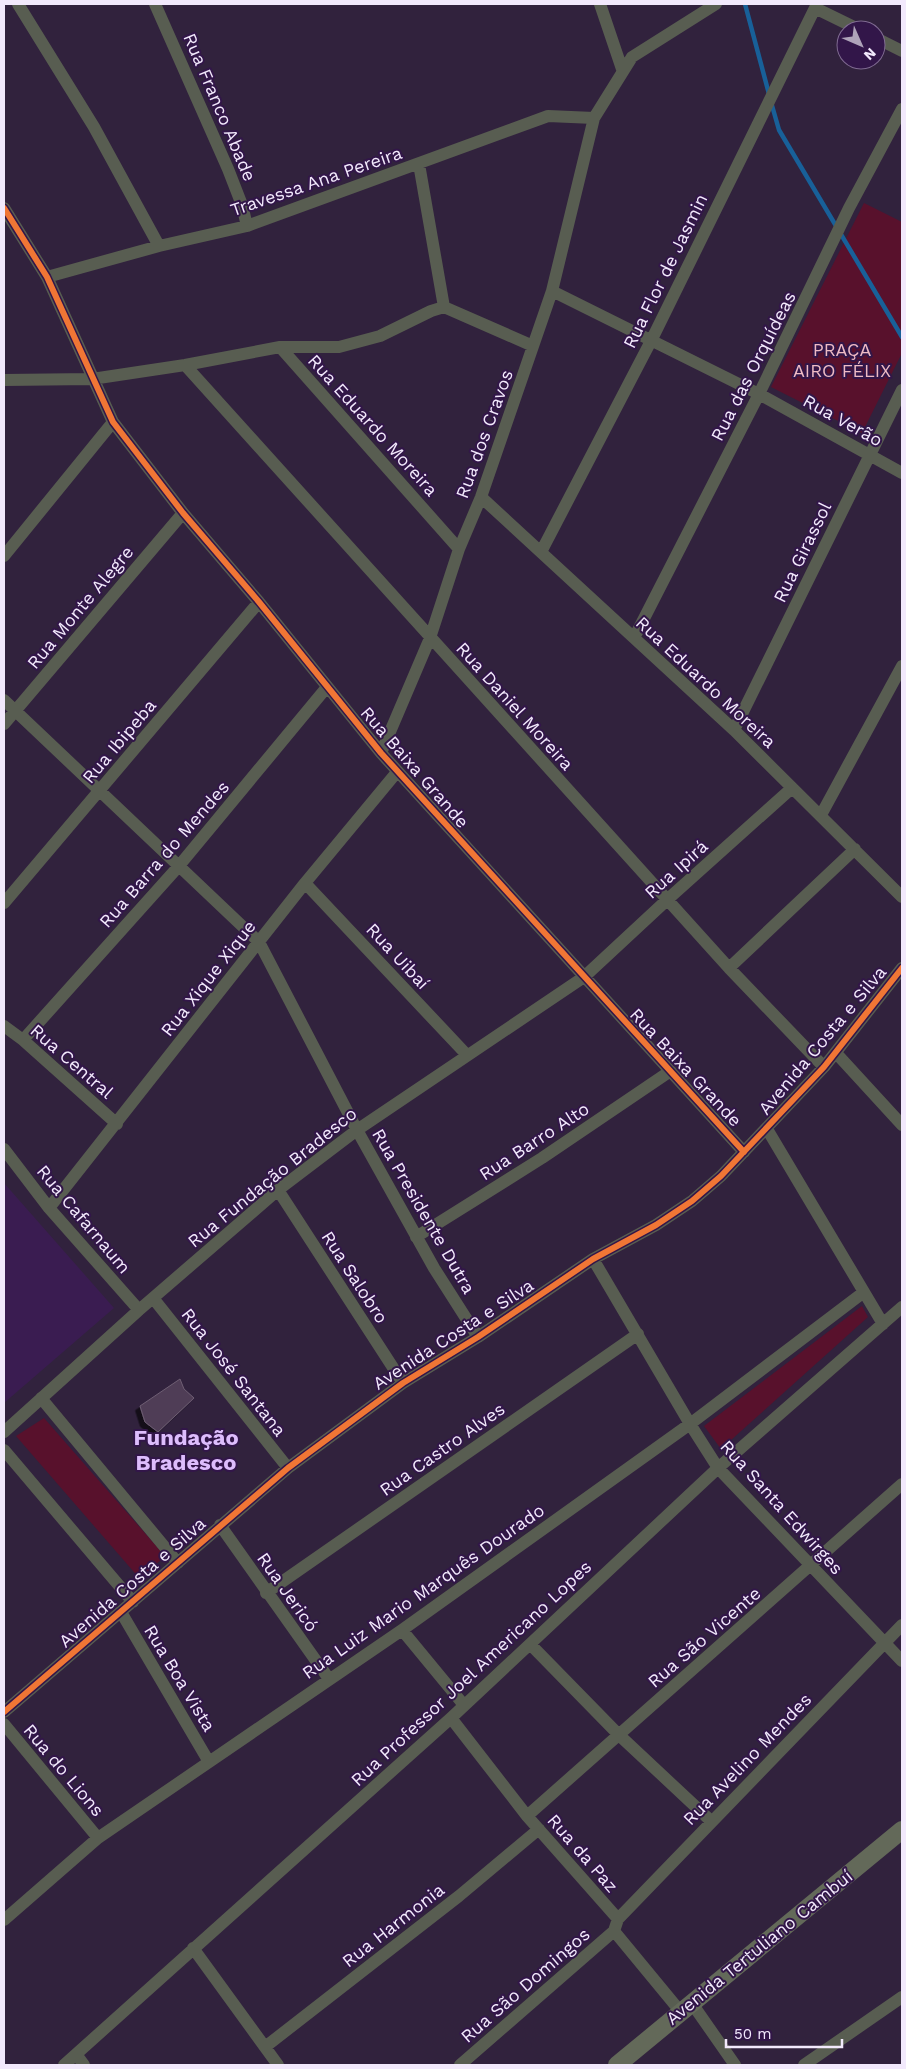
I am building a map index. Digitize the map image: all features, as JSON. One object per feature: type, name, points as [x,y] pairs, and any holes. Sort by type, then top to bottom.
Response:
[{"type":"main road","name":"Avenida Tertuliano Cambuí","points":[[617,2065],[902,1830]]},
{"type":"street","points":[[18,4],[94,127],[159,246]]},
{"type":"street","name":"Rua Franco Abade","points":[[155,4],[228,169],[242,205],[247,226]]},
{"type":"street","points":[[600,4],[622,69]]},
{"type":"street","name":"Rua dos Cravos","points":[[381,753],[430,638],[459,548],[481,497],[552,291],[594,118],[622,69],[632,57],[716,4]]},
{"type":"street","points":[[816,6],[842,20]]},
{"type":"street","name":"Rua Flor de Jasmin","points":[[541,552],[652,339],[782,71],[816,6]]},
{"type":"street","points":[[886,43],[902,51]]},
{"type":"street","name":"Rua das Orquídeas","points":[[634,638],[759,394],[850,208],[902,109]]},
{"type":"street","name":"Travessa Ana Pereira","points":[[47,276],[159,246],[247,226],[548,116],[594,118]]},
{"type":"street","points":[[419,164],[444,307]]},
{"type":"street","name":"Rua Baixa Grande","points":[[4,208],[47,276],[113,422],[183,513],[259,602],[397,772],[744,1152]]},
{"type":"street","name":"Rua Verão","points":[[552,291],[652,339],[759,394],[902,472]]},
{"type":"street","points":[[4,380],[92,379],[185,365],[280,347],[326,348],[352,344],[380,336],[431,311],[444,307],[533,346]]},
{"type":"street","name":"Rua Eduardo Moreira","points":[[280,347],[459,548]]},
{"type":"street","name":"Rua Daniel Moreira","points":[[185,365],[729,968],[824,1067]]},
{"type":"street","name":"Rua Girassol","points":[[734,730],[902,390]]},
{"type":"street","points":[[4,556],[113,422]]},
{"type":"street","name":"Rua Eduardo Moreira","points":[[481,497],[734,730],[902,897]]},
{"type":"street","name":"Rua Monte Alegre","points":[[4,724],[183,513]]},
{"type":"street","name":"Rua Ibipeba","points":[[4,903],[259,602]]},
{"type":"street","points":[[821,815],[902,666]]},
{"type":"street","name":"Rua Barra do Mendes","points":[[23,1040],[178,867],[327,686]]},
{"type":"street","name":"Rua Presidente Dutra","points":[[4,700],[259,942],[356,1130],[416,1237],[478,1336]]},
{"type":"street","name":"Rua Xique Xique","points":[[49,1208],[305,883],[397,772]]},
{"type":"street","name":"Rua Ipirá","points":[[584,977],[792,788]]},
{"type":"street","points":[[729,968],[855,849]]},
{"type":"street","name":"Rua Uibaí","points":[[305,883],[466,1054]]},
{"type":"street","name":"Avenida Costa e Silva","points":[[4,1712],[288,1468],[403,1382],[478,1336],[594,1259],[656,1225],[692,1201],[722,1176],[824,1067],[902,968]]},
{"type":"street","name":"Rua Fundação Bradesco","points":[[4,1432],[139,1310],[278,1190],[356,1130],[466,1054],[584,977]]},
{"type":"street","name":"Rua Central","points":[[4,1028],[23,1040],[117,1124]]},
{"type":"street","points":[[836,1053],[902,1124]]},
{"type":"street","name":"Rua Barro Alto","points":[[416,1237],[542,1158],[669,1072]]},
{"type":"street","points":[[767,1129],[883,1324]]},
{"type":"street","name":"Rua Cafarnaum","points":[[4,1149],[49,1208],[139,1310]]},
{"type":"street","name":"Rua Salobro","points":[[278,1190],[403,1382]]},
{"type":"street","name":"Rua Santa Edwirges","points":[[594,1259],[690,1424],[718,1468],[902,1662]]},
{"type":"street","name":"Rua Luiz Mario Marquês Dourado","points":[[4,1920],[98,1838],[402,1630],[690,1424],[864,1292]]},
{"type":"street","name":"Rua José Santana","points":[[153,1298],[288,1468]]},
{"type":"street","name":"Rua Professor Joel Americano Lopes","points":[[64,2065],[451,1718],[463,1704],[718,1468],[902,1307]]},
{"type":"street","name":"Rua Castro Alves","points":[[266,1593],[638,1334]]},
{"type":"street","points":[[42,1398],[178,1563]]},
{"type":"street","points":[[4,1450],[133,1602]]},
{"type":"street","name":"Rua São Vicente","points":[[527,1816],[902,1484]]},
{"type":"street","name":"Rua Jericó","points":[[220,1525],[328,1679]]},
{"type":"street","name":"Rua Boa Vista","points":[[121,1612],[209,1762]]},
{"type":"street","name":"Rua Avelino Mendes","points":[[616,1925],[711,1821],[902,1625]]},
{"type":"street","points":[[402,1630],[463,1704]]},
{"type":"street","points":[[530,1644],[619,1735],[711,1821]]},
{"type":"street","name":"Rua da Paz","points":[[451,1718],[527,1816],[540,1829],[616,1925],[734,2065]]},
{"type":"street","name":"Rua do Lions","points":[[4,1724],[98,1838]]},
{"type":"street","name":"Rua Harmonia","points":[[265,2047],[459,1896],[540,1829]]},
{"type":"street","name":"Rua São Domingos","points":[[460,2065],[616,1925]]},
{"type":"street","points":[[193,1948],[278,2065]]},
{"type":"street","points":[[804,2065],[902,1997]]},
{"type":"street","points":[[76,2054],[84,2065]]},
{"type":"shaded area","points":[[4,1183],[114,1308],[4,1403]]},
{"type":"green space","name":"PRAÇA AIRO FÉLIX","points":[[864,203],[902,222],[902,353],[862,433],[771,387]]},
{"type":"green space","points":[[862,1306],[868,1317],[721,1449],[704,1426]]},
{"type":"green space","points":[[44,1418],[165,1556],[140,1579],[16,1436]]},
{"type":"building","points":[[180,1379],[184,1389],[194,1398],[158,1432],[145,1422],[140,1406]]},
{"type":"waterway","points":[[745,4],[769,94]]},
{"type":"waterway","points":[[771,102],[779,130],[902,337]]},
{"type":"cycle path","points":[[4,208],[47,277],[113,422],[183,513],[259,602],[381,753],[744,1152]]},
{"type":"cycle path","points":[[4,1712],[288,1468],[403,1383],[478,1337],[593,1259],[656,1225],[692,1201],[721,1176],[824,1067],[902,968]]},
{"type":"district","name":"Fundação Bradesco","points":[[186,1450]]}]
